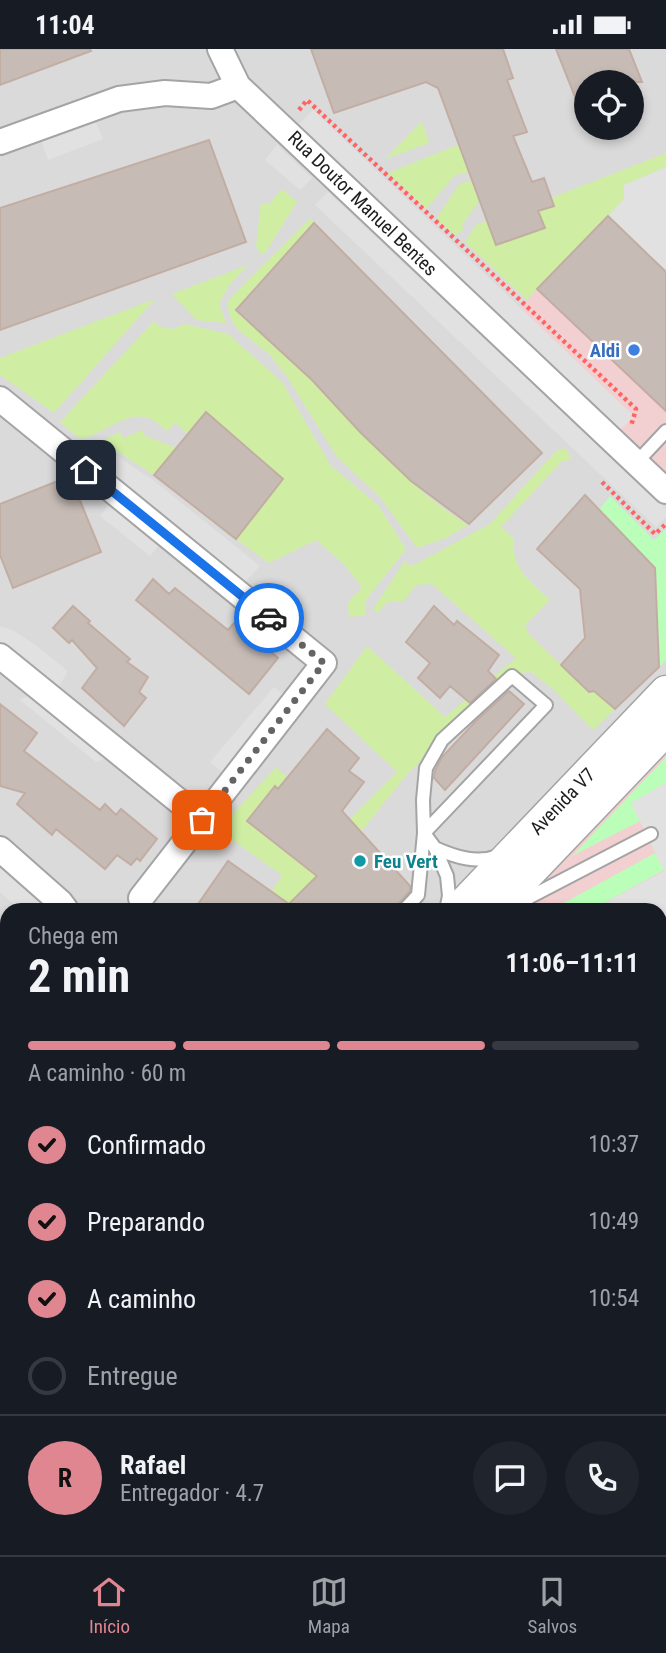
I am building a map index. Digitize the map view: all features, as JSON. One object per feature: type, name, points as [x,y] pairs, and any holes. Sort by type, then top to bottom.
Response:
[{"type":"street","points":[[0,142],[119,99],[165,93],[211,96],[238,86],[220,49]]},
{"type":"street","name":"Rua Doutor Manuel Bentes","points":[[238,86],[644,455],[666,491]]},
{"type":"street","points":[[0,399],[324,663],[141,898]]},
{"type":"street","points":[[0,656],[202,820]]},
{"type":"street","name":"Avenida V7","points":[[465,903],[666,692]]},
{"type":"street","name":"Avenida V7","points":[[500,903],[666,729]]},
{"type":"street","points":[[0,849],[61,903]]},
{"type":"lane","points":[[644,455],[666,431]]},
{"type":"lane","points":[[411,903],[418,895],[426,768],[442,740],[512,676],[547,705],[424,833]]},
{"type":"lane","points":[[424,833],[435,848],[447,876],[448,903]]},
{"type":"lane","points":[[521,903],[651,834]]},
{"type":"lane","points":[[435,848],[455,857],[487,860],[515,849]]},
{"type":"path","points":[[295,113],[307,100],[636,409],[631,426],[644,455]]},
{"type":"path","points":[[602,482],[655,534],[666,524]]},
{"type":"shaded area","points":[[0,49],[666,49],[666,903],[0,903]]},
{"type":"shaded area","points":[[313,110],[634,416],[620,430],[299,124]]},
{"type":"shaded area","points":[[95,120],[103,139],[48,160],[41,141]]},
{"type":"shaded area","points":[[277,145],[312,178],[300,190],[265,160]]},
{"type":"shaded area","points":[[666,167],[666,491],[498,331],[624,199]]},
{"type":"shaded area","points":[[666,167],[666,272],[608,216],[624,199],[624,185]]},
{"type":"shaded area","points":[[328,192],[666,509],[666,517],[656,527],[315,205]]},
{"type":"shaded area","points":[[102,446],[153,480],[260,566],[245,582],[85,451]]},
{"type":"shaded area","points":[[111,501],[162,541],[150,556],[100,516]]},
{"type":"shaded area","points":[[0,626],[14,631],[34,644],[68,671],[58,688],[0,647]]},
{"type":"shaded area","points":[[274,687],[290,700],[227,776],[210,762]]},
{"type":"shaded area","points":[[30,695],[110,757],[96,762],[20,700]]},
{"type":"shaded area","points":[[666,729],[666,903],[500,903]]},
{"type":"shaded area","points":[[666,783],[666,903],[604,903],[664,871],[631,803]]},
{"type":"shaded area","points":[[0,860],[45,903],[12,903],[0,892]]},
{"type":"green space","points":[[422,121],[429,143],[385,159]]},
{"type":"green space","points":[[460,144],[470,172],[455,175],[426,209],[388,173]]},
{"type":"green space","points":[[666,153],[666,167],[624,185],[624,199],[527,300],[465,242],[477,224],[487,221],[496,245],[545,228],[538,211],[554,206],[551,198]]},
{"type":"green space","points":[[473,181],[480,200],[462,225],[464,230],[455,235],[436,219],[460,183]]},
{"type":"green space","points":[[282,189],[297,202],[265,253],[261,254],[256,247],[261,202],[268,205]]},
{"type":"green space","points":[[310,219],[314,223],[236,311],[311,379],[385,457],[424,493],[468,525],[446,538],[417,548],[379,496],[337,457],[287,377],[269,354],[237,329],[231,319],[227,304],[232,296]]},
{"type":"green space","points":[[248,265],[230,284],[219,304],[226,323],[196,320],[172,294]]},
{"type":"green space","points":[[155,299],[54,413],[0,375],[0,358]]},
{"type":"green space","points":[[154,321],[161,327],[173,329],[185,324],[228,334],[282,382],[331,466],[378,505],[406,549],[366,600],[365,615],[349,617],[348,603],[362,587],[344,564],[316,540],[269,563],[236,539],[282,479],[207,412],[188,434],[176,423],[166,431],[155,421],[134,417],[80,439],[60,422]]},
{"type":"green space","points":[[143,430],[145,436],[177,448],[154,475],[101,441],[120,432],[124,438]]},
{"type":"green space","points":[[563,448],[568,451],[571,459],[561,462],[501,527],[514,539],[516,559],[523,574],[550,600],[526,624],[527,632],[589,692],[594,691],[615,709],[593,730],[554,690],[530,671],[512,676],[407,774],[361,832],[290,903],[265,903],[282,875],[218,830],[276,767],[342,827],[397,772],[325,704],[367,646],[445,717],[516,658],[432,584],[416,585],[404,601],[387,602],[378,613],[373,609],[404,562],[412,566],[490,524],[556,451]]},
{"type":"green space","points":[[610,496],[654,540],[666,529],[666,660],[659,667],[655,568],[599,510]]},
{"type":"green space","points":[[666,757],[666,783],[631,803],[640,821],[572,856]]},
{"type":"green space","points":[[655,853],[664,870],[604,903],[564,903]]},
{"type":"building","points":[[0,49],[90,49],[91,51],[0,85]]},
{"type":"building","points":[[311,49],[503,49],[513,78],[507,80],[527,132],[513,136],[532,182],[544,178],[554,206],[538,211],[545,228],[496,245],[438,88],[426,82],[334,113]]},
{"type":"building","points":[[556,49],[629,49],[637,70],[574,70],[574,94]]},
{"type":"building","points":[[209,140],[246,242],[0,330],[0,208]]},
{"type":"building","name":"Aldi","points":[[608,216],[666,272],[666,411],[537,289]]},
{"type":"building","points":[[314,223],[542,453],[469,524],[411,481],[361,433],[312,380],[236,310]]},
{"type":"building","points":[[206,412],[283,479],[236,539],[154,475]]},
{"type":"building","points":[[70,476],[101,552],[13,588],[0,555],[0,504]]},
{"type":"building","points":[[585,495],[655,568],[659,667],[615,709],[594,691],[589,692],[561,665],[585,638],[580,589],[537,549]]},
{"type":"building","points":[[153,579],[169,594],[175,588],[228,630],[235,622],[278,658],[249,694],[136,600]]},
{"type":"building","points":[[73,606],[90,621],[88,623],[130,659],[127,662],[148,677],[139,692],[146,698],[124,726],[82,688],[97,668],[72,640],[69,643],[53,628]]},
{"type":"building","points":[[434,606],[454,625],[457,621],[499,655],[488,671],[496,679],[470,703],[450,686],[440,698],[418,678],[430,663],[406,642]]},
{"type":"building","points":[[509,691],[524,704],[445,790],[434,778],[442,757]]},
{"type":"building","points":[[0,704],[37,733],[24,751],[100,810],[105,804],[116,815],[121,809],[157,839],[140,861],[137,858],[131,865],[117,855],[105,869],[56,829],[52,835],[17,804],[25,793],[0,786]]},
{"type":"building","points":[[327,729],[359,758],[349,771],[364,782],[342,811],[410,886],[410,891],[399,903],[290,903],[317,876],[247,821],[275,786],[278,789]]},
{"type":"building","points":[[228,861],[288,903],[199,903]]},
{"type":"way so far","points":[[202,820],[324,663],[269,618]]},
{"type":"place","name":"Aldi","points":[[634,350]]},
{"type":"place","name":"Feu Vert","points":[[360,861]]},
{"type":"route","points":[[86,470],[269,618]]}]
